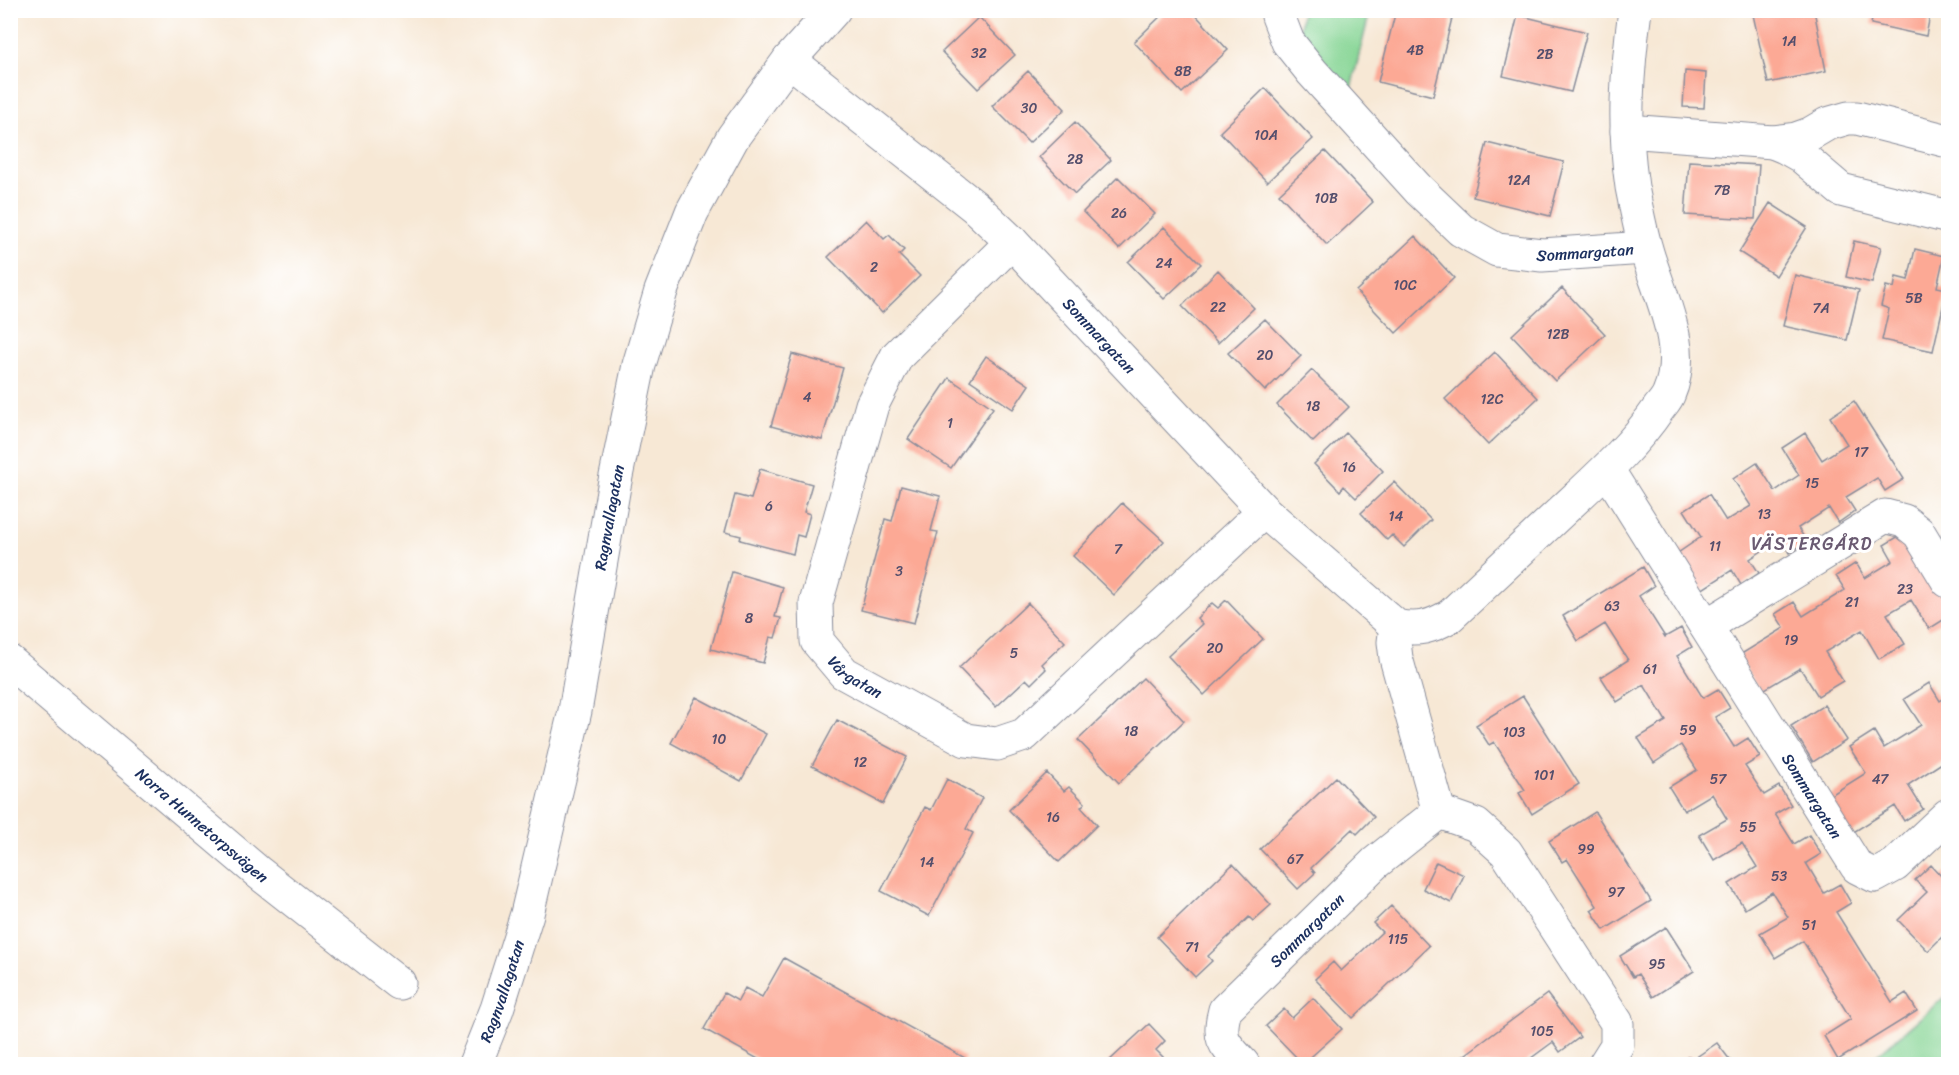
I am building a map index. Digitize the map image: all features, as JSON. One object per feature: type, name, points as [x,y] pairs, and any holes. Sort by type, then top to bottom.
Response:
[{"type":"street","name":"Ragnvallagatan","points":[[475,1065],[497,1009],[527,914],[575,711],[616,476],[639,365],[661,291],[692,212],[733,137],[789,60],[834,10]]},
{"type":"street","name":"Sommargatan","points":[[1281,10],[1278,16],[1288,42],[1312,72],[1419,190],[1461,230],[1497,250],[1542,255],[1646,248]]},
{"type":"street","name":"Sommargatan","points":[[789,60],[975,207],[1012,242],[1264,511],[1396,626],[1411,629],[1437,624],[1450,616],[1607,469],[1648,424],[1669,394],[1675,357],[1674,341],[1646,248],[1632,186],[1627,131],[1628,65],[1635,10]]},
{"type":"street","points":[[1627,131],[1773,142],[1796,139],[1827,124],[1857,118],[1948,141]]},
{"type":"street","points":[[1773,142],[1801,156],[1841,190],[1948,215]]},
{"type":"street","name":"Vårgatan","points":[[1012,242],[897,356],[872,405],[816,603],[817,641],[844,674],[966,740],[997,744],[1024,735],[1264,511]]},
{"type":"street","name":"Sommargatan","points":[[1607,469],[1857,867],[1875,876],[1896,865],[1948,815]]},
{"type":"street","points":[[1706,626],[1885,516],[1904,521],[1919,533],[1948,581]]},
{"type":"street","points":[[1396,626],[1395,658],[1439,812],[1476,825],[1506,852],[1617,1023],[1617,1045],[1605,1065]]},
{"type":"street","name":"Norra Hunnetorpsvägen","points":[[10,662],[259,873],[399,983]]},
{"type":"street","name":"Sommargatan","points":[[1243,1065],[1225,1045],[1220,1028],[1226,1010],[1375,862],[1439,812]]},
{"type":"green space","points":[[1302,11],[1370,11],[1350,92],[1306,49],[1300,29]]},
{"type":"green space","points":[[1948,994],[1948,1064],[1867,1064]]},
{"type":"building","points":[[1167,10],[1191,10],[1228,50],[1182,93],[1134,42]]},
{"type":"building","points":[[1396,10],[1422,10],[1452,18],[1433,96],[1378,82]]},
{"type":"building","points":[[1752,10],[1814,10],[1826,71],[1768,83]]},
{"type":"building","points":[[1874,10],[1931,10],[1926,36],[1871,24]]},
{"type":"building","points":[[1518,15],[1587,32],[1571,92],[1503,76]]},
{"type":"building","points":[[979,17],[1015,55],[978,89],[942,52]]},
{"type":"building","points":[[1028,71],[1065,109],[1029,143],[992,106]]},
{"type":"building","points":[[1685,71],[1706,73],[1704,108],[1683,107]]},
{"type":"building","points":[[1265,88],[1313,139],[1267,182],[1220,132]]},
{"type":"building","points":[[1075,122],[1111,160],[1075,194],[1039,157]]},
{"type":"building","points":[[1487,143],[1564,162],[1550,216],[1473,197]]},
{"type":"building","points":[[1325,151],[1373,202],[1327,245],[1279,194]]},
{"type":"building","points":[[1689,161],[1759,165],[1755,219],[1685,215]]},
{"type":"building","points":[[1118,177],[1155,214],[1119,249],[1083,212]]},
{"type":"building","points":[[1770,203],[1807,227],[1776,276],[1739,252]]},
{"type":"building","points":[[866,220],[884,239],[889,235],[904,250],[899,255],[920,276],[882,313],[828,257]]},
{"type":"building","points":[[1164,227],[1201,264],[1164,299],[1128,262]]},
{"type":"building","points":[[1415,236],[1454,278],[1396,333],[1356,291]]},
{"type":"building","points":[[1854,241],[1881,247],[1872,283],[1846,277]]},
{"type":"building","points":[[1915,249],[1944,256],[1937,287],[1947,289],[1933,351],[1882,340],[1889,309],[1881,306],[1886,286],[1894,288],[1896,277],[1908,280]]},
{"type":"building","points":[[1218,270],[1254,308],[1218,343],[1182,306]]},
{"type":"building","points":[[1795,275],[1859,290],[1847,340],[1783,326]]},
{"type":"building","points":[[1562,288],[1605,334],[1555,381],[1512,335]]},
{"type":"building","points":[[1265,319],[1301,356],[1265,391],[1228,353]]},
{"type":"building","points":[[1495,352],[1538,398],[1488,445],[1445,399]]},
{"type":"building","points":[[792,354],[843,368],[822,440],[771,426]]},
{"type":"building","points":[[986,356],[1029,385],[1013,409],[970,380]]},
{"type":"building","points":[[1312,370],[1349,407],[1313,442],[1277,405]]},
{"type":"building","points":[[949,378],[993,408],[951,468],[908,439]]},
{"type":"building","points":[[1854,401],[1904,479],[1885,491],[1877,478],[1846,497],[1855,511],[1838,523],[1829,508],[1798,528],[1807,542],[1789,553],[1780,539],[1750,559],[1759,573],[1741,585],[1732,570],[1698,592],[1675,555],[1701,537],[1684,510],[1709,494],[1726,521],[1751,506],[1733,479],[1757,463],[1775,491],[1799,475],[1782,448],[1805,433],[1822,460],[1847,444],[1830,417]]},
{"type":"building","points":[[1346,433],[1383,471],[1356,498],[1344,486],[1340,491],[1314,464]]},
{"type":"building","points":[[760,469],[812,484],[804,512],[810,514],[804,537],[797,535],[793,554],[740,540],[741,536],[725,532],[735,495],[751,499]]},
{"type":"building","points":[[1394,482],[1431,520],[1404,547],[1392,535],[1387,540],[1361,513]]},
{"type":"building","points":[[901,486],[940,496],[931,531],[938,532],[914,623],[861,610],[885,519],[892,521]]},
{"type":"building","points":[[1122,503],[1164,541],[1114,595],[1073,556]]},
{"type":"building","points":[[1948,531],[1948,548],[1942,534]]},
{"type":"building","points":[[1904,533],[1948,606],[1948,617],[1929,629],[1911,600],[1887,614],[1905,644],[1879,659],[1862,630],[1825,652],[1843,681],[1818,696],[1800,668],[1760,692],[1738,656],[1784,628],[1775,614],[1794,602],[1803,616],[1845,590],[1836,576],[1856,563],[1865,578],[1893,561],[1884,545]]},
{"type":"building","points":[[1643,567],[1654,586],[1639,596],[1665,637],[1681,628],[1692,647],[1677,656],[1703,698],[1718,689],[1730,708],[1715,717],[1734,747],[1748,738],[1760,757],[1745,766],[1764,795],[1779,786],[1791,805],[1775,814],[1794,844],[1809,835],[1821,854],[1806,863],[1824,893],[1840,884],[1851,903],[1836,912],[1892,1002],[1906,993],[1917,1011],[1838,1060],[1824,1036],[1851,1019],[1803,941],[1775,958],[1760,933],[1788,917],[1772,892],[1745,909],[1729,884],[1757,867],[1742,843],[1714,860],[1699,835],[1727,819],[1712,794],[1684,811],[1669,787],[1697,770],[1681,745],[1654,763],[1638,738],[1666,721],[1644,685],[1617,702],[1601,677],[1628,660],[1605,624],[1578,641],[1563,616]]},
{"type":"building","points":[[732,572],[783,587],[775,617],[781,618],[775,638],[770,637],[763,663],[711,649]]},
{"type":"building","points":[[1226,600],[1263,639],[1204,695],[1168,656],[1202,624],[1197,618],[1212,603],[1218,608]]},
{"type":"building","points":[[1028,603],[1065,642],[1042,664],[1046,669],[1031,684],[1026,679],[996,707],[959,668]]},
{"type":"building","points":[[1143,678],[1184,721],[1119,783],[1078,740]]},
{"type":"building","points":[[1929,683],[1940,701],[1948,695],[1948,759],[1908,785],[1923,809],[1904,821],[1895,806],[1849,835],[1826,798],[1866,773],[1849,747],[1874,731],[1884,748],[1921,725],[1904,699]]},
{"type":"building","points":[[1523,696],[1579,784],[1532,814],[1519,793],[1525,790],[1494,742],[1489,745],[1476,725]]},
{"type":"building","points":[[696,697],[766,734],[741,781],[671,743]]},
{"type":"building","points":[[1824,705],[1847,740],[1813,762],[1791,726]]},
{"type":"building","points":[[837,720],[907,757],[883,804],[812,766]]},
{"type":"building","points":[[1047,773],[1064,791],[1069,787],[1085,803],[1081,807],[1097,825],[1059,862],[1009,810]]},
{"type":"building","points":[[1336,777],[1374,817],[1357,834],[1352,829],[1311,868],[1315,873],[1298,889],[1260,849]]},
{"type":"building","points":[[947,779],[982,798],[966,829],[973,833],[929,916],[881,891],[925,807],[931,810]]},
{"type":"building","points":[[1595,812],[1651,901],[1604,930],[1591,910],[1597,906],[1567,859],[1562,862],[1549,841]]},
{"type":"building","points":[[1436,862],[1464,875],[1451,903],[1423,889]]},
{"type":"building","points":[[1233,864],[1271,905],[1253,921],[1249,917],[1208,956],[1212,961],[1195,977],[1157,937]]},
{"type":"building","points":[[1931,865],[1942,877],[1948,871],[1948,931],[1928,951],[1898,920],[1927,892],[1915,880]]},
{"type":"building","points":[[1391,906],[1429,946],[1353,1018],[1315,979],[1333,962],[1341,971],[1382,932],[1373,923]]},
{"type":"building","points":[[1666,927],[1694,971],[1653,997],[1638,974],[1633,977],[1620,956]]},
{"type":"building","points":[[784,958],[965,1058],[961,1064],[767,1064],[704,1029],[724,993],[738,1001],[745,988],[762,997]]},
{"type":"building","points":[[1547,994],[1580,1037],[1560,1052],[1553,1042],[1523,1064],[1468,1064],[1462,1057]]},
{"type":"building","points":[[1313,998],[1342,1029],[1303,1064],[1266,1026],[1284,1009],[1292,1018]]},
{"type":"building","points":[[1149,1024],[1165,1041],[1156,1050],[1170,1064],[1111,1064],[1108,1062]]},
{"type":"building","points":[[1717,1043],[1733,1064],[1676,1064],[1689,1056],[1692,1060]]},
{"type":"district","name":"VÄSTERGÅRD","points":[[1812,544]]}]
